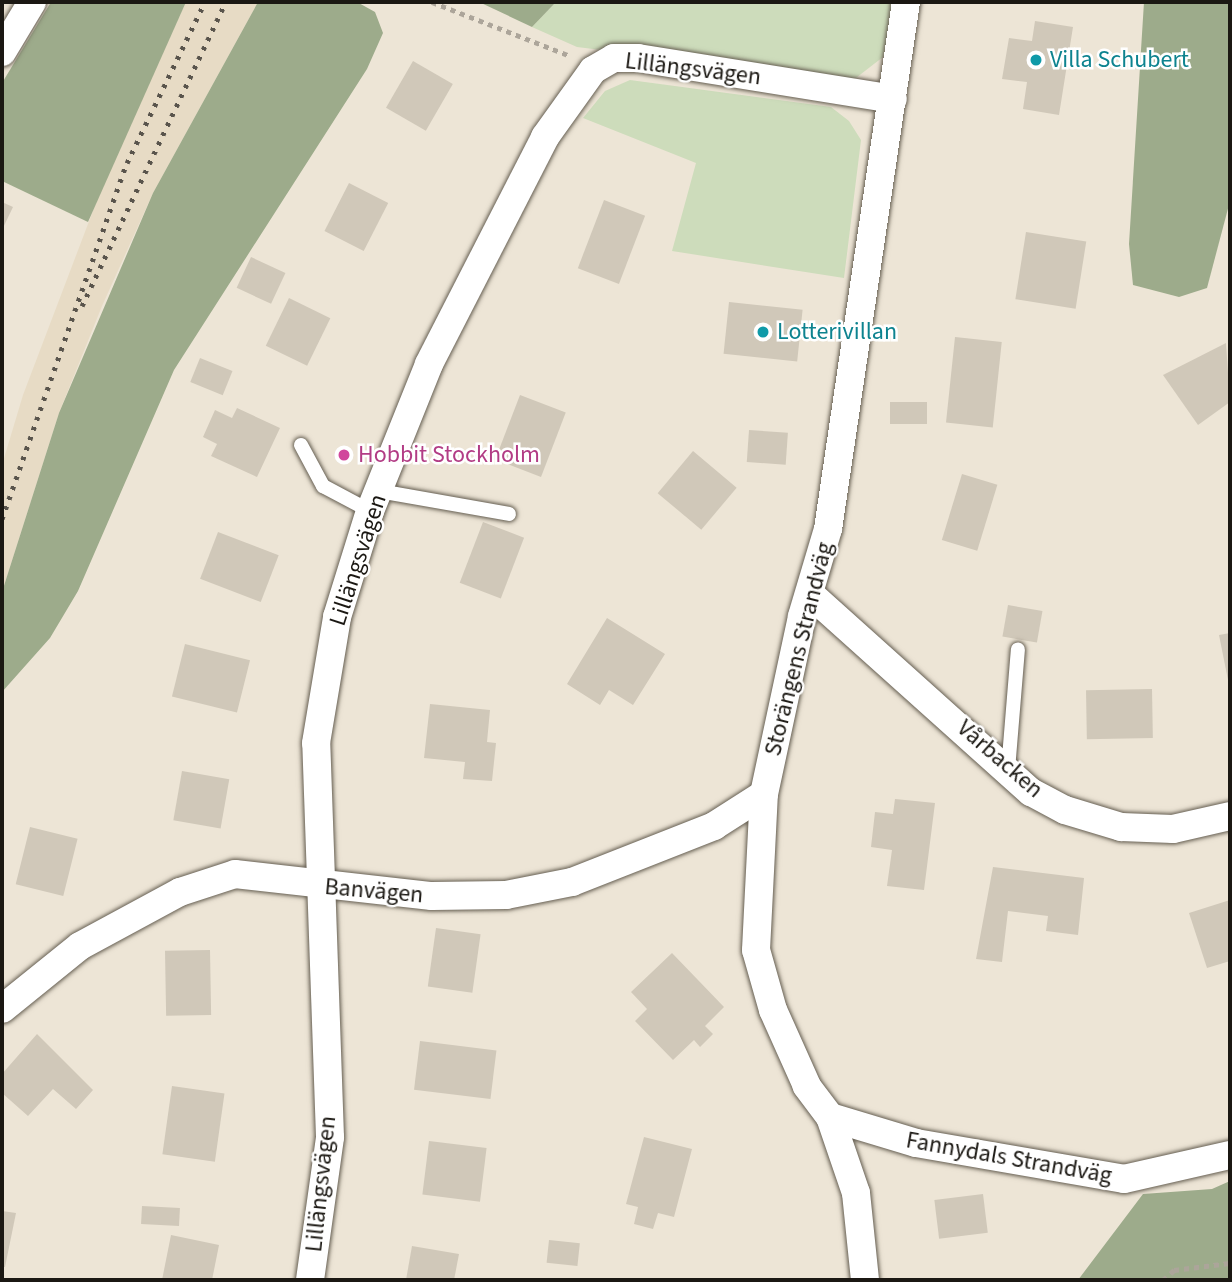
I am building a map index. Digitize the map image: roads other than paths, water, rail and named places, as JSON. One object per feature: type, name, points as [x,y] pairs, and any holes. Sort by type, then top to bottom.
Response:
[{"type":"street","points":[[2,52],[32,2]]},
{"type":"street","name":"Storängens Strandväg","points":[[865,1280],[856,1193],[830,1117],[796,1061],[756,950],[764,794],[810,594],[828,529],[906,2]]},
{"type":"street","name":"Lillängsvägen","points":[[310,1280],[330,1137],[316,743],[337,617],[375,501],[429,364],[545,138],[593,71],[614,58],[638,58],[893,99]]},
{"type":"street","name":"Vårbacken","points":[[810,594],[1007,770],[1065,810],[1121,827],[1173,829],[1230,816]]},
{"type":"street","name":"Banvägen","points":[[2,1009],[80,946],[180,891],[236,874],[322,887],[432,897],[506,895],[572,882],[714,826],[764,794]]},
{"type":"street","name":"Fannydals Strandväg","points":[[830,1117],[916,1143],[1124,1179],[1230,1155]]},
{"type":"lane","points":[[301,444],[323,486],[375,501],[509,514]]},
{"type":"lane","points":[[1007,770],[1018,649]]},
{"type":"railway","points":[[2,519],[127,163],[205,2]]},
{"type":"railway","points":[[82,306],[226,2]]},
{"type":"place","name":"Villa Schubert","points":[[1036,60]]},
{"type":"place","name":"Lotterivillan","points":[[763,332]]},
{"type":"place","name":"Hobbit Stockholm","points":[[344,455]]}]
